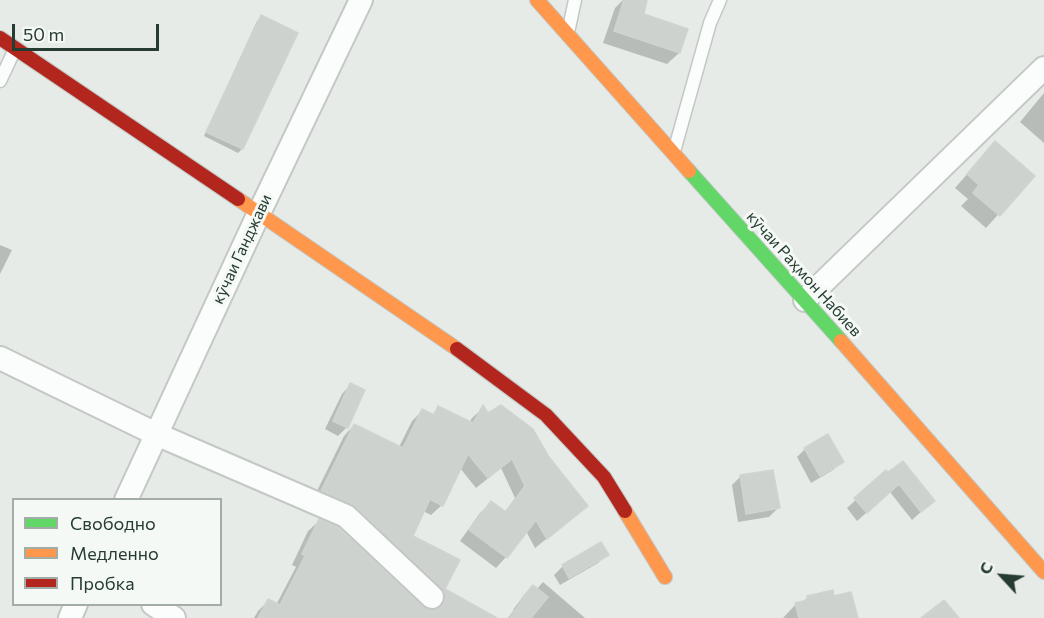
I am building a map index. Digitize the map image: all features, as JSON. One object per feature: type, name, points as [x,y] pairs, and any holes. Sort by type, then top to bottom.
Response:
[{"type":"street","name":"кӯчаи Ганджави","points":[[127,498],[361,0]]},
{"type":"street","name":"кӯчаи Раҳмон Набиев","points":[[537,0],[1044,572]]},
{"type":"street","points":[[0,38],[459,350],[546,415],[604,477],[665,577]]},
{"type":"street","points":[[805,300],[1044,69]]},
{"type":"street","points":[[0,358],[156,434],[346,516],[432,597]]},
{"type":"street","points":[[156,606],[174,618]]},
{"type":"lane","points":[[567,34],[575,0]]},
{"type":"lane","points":[[674,153],[710,23],[720,0]]},
{"type":"lane","points":[[0,81],[15,49]]},
{"type":"building","points":[[624,0],[647,0],[644,14],[688,29],[680,53],[614,31]]},
{"type":"building","points":[[261,15],[298,33],[243,149],[206,132]]},
{"type":"building","points":[[995,141],[1035,176],[1000,216],[973,193],[979,185],[967,174]]},
{"type":"building","points":[[350,383],[365,390],[348,428],[333,421]]},
{"type":"building","points":[[483,405],[488,413],[501,405],[533,429],[549,457],[588,506],[547,539],[536,520],[507,558],[469,530],[491,501],[506,512],[525,486],[512,459],[488,478],[468,454],[443,506],[430,499],[413,536],[460,560],[445,589],[497,618],[258,618],[268,599],[280,605],[305,556],[302,554],[319,519],[338,527],[423,607],[436,610],[441,607],[445,600],[445,593],[441,587],[355,506],[321,491],[354,424],[403,448],[422,409],[434,415],[438,406],[473,423]]},
{"type":"building","points":[[828,434],[844,462],[820,476],[804,448]]},
{"type":"building","points":[[903,461],[935,501],[921,512],[899,484],[867,513],[854,498],[886,470],[888,472]]},
{"type":"building","points":[[773,470],[780,508],[746,514],[740,475]]},
{"type":"building","points":[[601,542],[609,555],[569,578],[562,565]]},
{"type":"building","points":[[533,585],[548,597],[531,618],[510,618],[522,598]]},
{"type":"building","points":[[833,590],[834,596],[851,592],[858,618],[799,618],[795,603],[808,600],[807,596]]},
{"type":"building","points":[[944,600],[959,618],[921,618]]},
{"type":"traffic: fast","points":[[689,171],[841,341]]},
{"type":"traffic: slow","points":[[537,0],[689,171]]},
{"type":"traffic: slow","points":[[238,199],[457,349]]},
{"type":"traffic: slow","points":[[841,341],[1044,572]]},
{"type":"traffic: slow","points":[[625,511],[665,577]]},
{"type":"traffic: jam","points":[[0,38],[238,199]]},
{"type":"traffic: jam","points":[[457,349],[546,415],[604,477],[625,511]]}]
